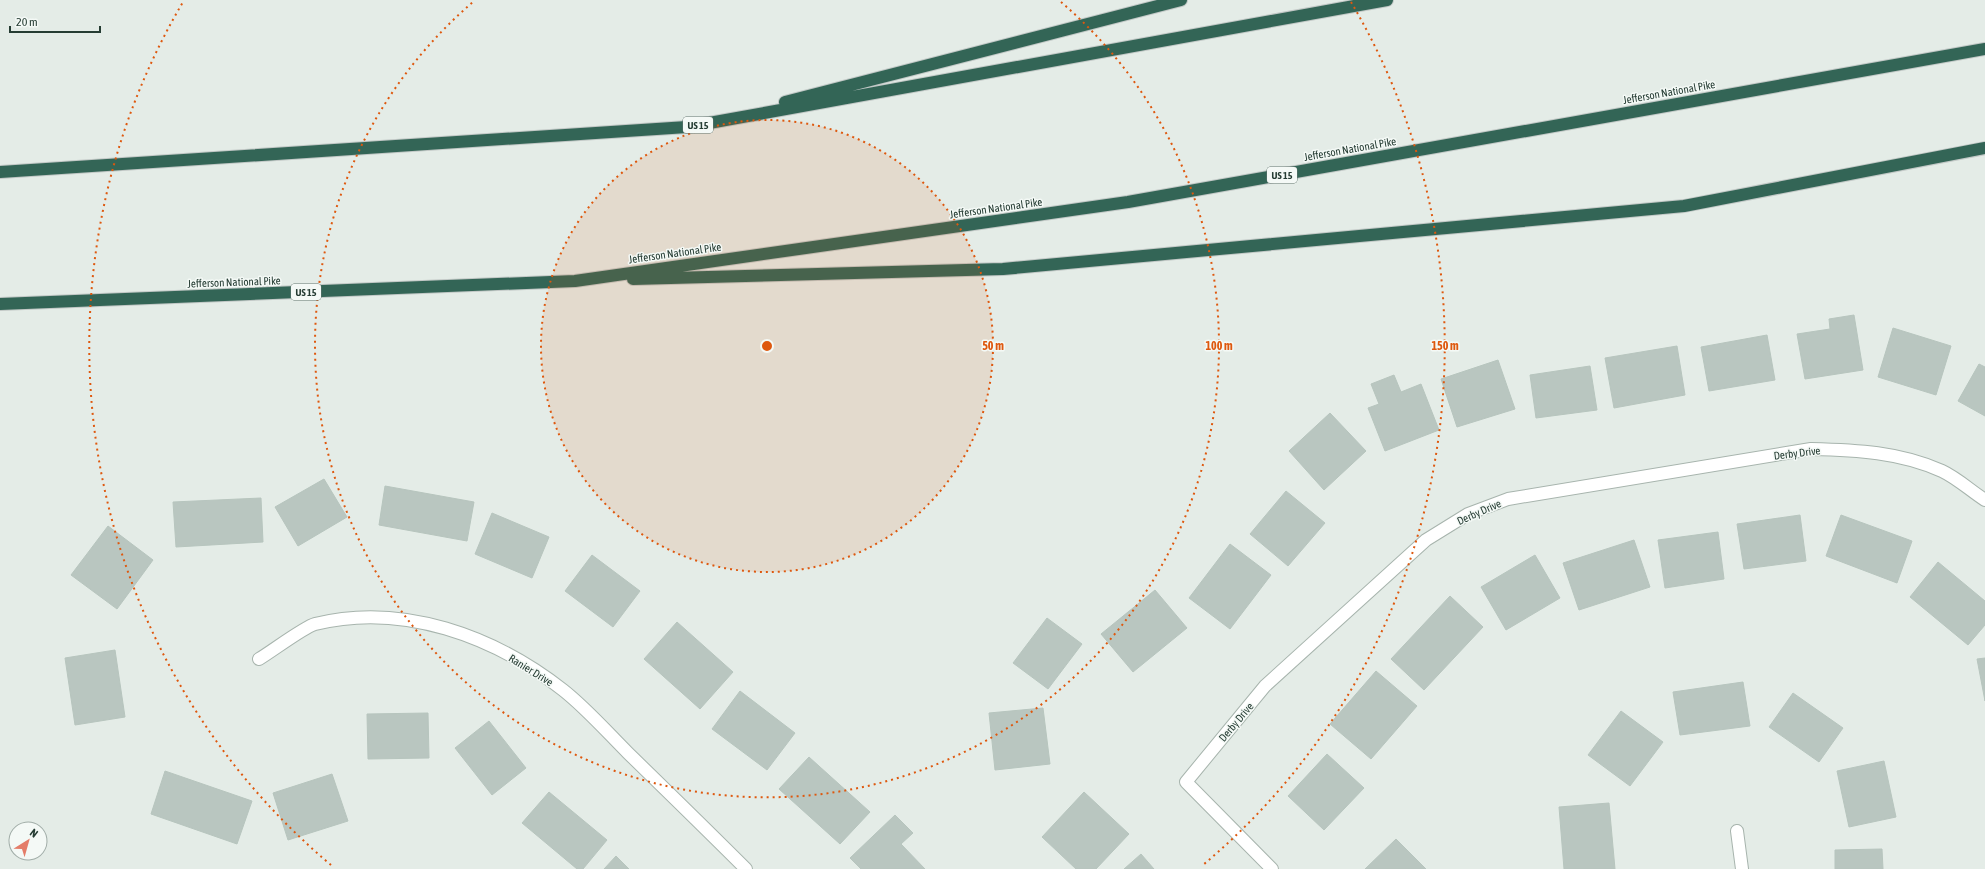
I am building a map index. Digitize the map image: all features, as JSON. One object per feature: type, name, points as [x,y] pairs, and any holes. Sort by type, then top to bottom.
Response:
[{"type":"highway","points":[[687,127],[1181,0]]},
{"type":"highway","name":"US 15","points":[[0,172],[687,127],[1387,0]]},
{"type":"highway","name":"Jefferson National Pike","points":[[0,304],[576,281],[1128,202],[1985,49]]},
{"type":"highway","points":[[576,281],[1003,269],[1668,208],[1985,148]]},
{"type":"street","name":"Derby Drive","points":[[1272,869],[1186,782],[1265,686],[1426,540],[1468,514],[1508,499],[1811,449],[1860,451],[1901,456],[1943,472],[1985,500]]},
{"type":"street","name":"Ranier Drive","points":[[259,659],[313,624],[376,617],[412,619],[443,627],[494,648],[563,690],[746,869]]},
{"type":"street","points":[[1737,831],[1742,869]]},
{"type":"building","points":[[1854,315],[1863,370],[1805,379],[1797,334],[1830,329],[1829,319]]},
{"type":"building","points":[[1893,328],[1951,346],[1936,395],[1878,377]]},
{"type":"building","points":[[1767,335],[1775,380],[1709,391],[1701,347]]},
{"type":"building","points":[[1677,346],[1685,395],[1614,408],[1605,358]]},
{"type":"building","points":[[1498,360],[1515,409],[1457,427],[1441,379]]},
{"type":"building","points":[[1979,364],[1985,367],[1985,416],[1958,401]]},
{"type":"building","points":[[1590,366],[1597,410],[1536,418],[1530,375]]},
{"type":"building","points":[[1394,375],[1401,392],[1421,384],[1439,430],[1385,451],[1368,408],[1379,404],[1371,384]]},
{"type":"building","points":[[1330,413],[1366,451],[1324,490],[1289,451]]},
{"type":"building","points":[[324,479],[347,517],[298,546],[275,507]]},
{"type":"building","points":[[385,486],[474,502],[467,541],[379,525]]},
{"type":"building","points":[[1286,491],[1325,523],[1288,566],[1250,534]]},
{"type":"building","points":[[261,498],[263,542],[176,547],[173,502]]},
{"type":"building","points":[[492,513],[549,537],[532,578],[475,554]]},
{"type":"building","points":[[1800,515],[1806,561],[1744,569],[1737,524]]},
{"type":"building","points":[[1841,515],[1912,541],[1897,583],[1826,556]]},
{"type":"building","points":[[108,526],[153,560],[117,609],[71,575]]},
{"type":"building","points":[[1718,532],[1724,579],[1665,588],[1658,540]]},
{"type":"building","points":[[1634,540],[1650,587],[1579,610],[1563,563]]},
{"type":"building","points":[[1230,544],[1271,575],[1230,629],[1189,598]]},
{"type":"building","points":[[592,555],[640,591],[613,627],[565,591]]},
{"type":"building","points":[[1535,555],[1560,598],[1506,630],[1481,587]]},
{"type":"building","points":[[1938,562],[1985,601],[1985,625],[1968,645],[1910,597]]},
{"type":"building","points":[[1155,590],[1187,628],[1133,672],[1101,634]]},
{"type":"building","points":[[1450,596],[1483,627],[1424,690],[1391,659]]},
{"type":"building","points":[[1047,618],[1082,644],[1048,689],[1013,663]]},
{"type":"building","points":[[677,622],[733,672],[700,709],[644,659]]},
{"type":"building","points":[[115,650],[125,717],[75,725],[65,658]]},
{"type":"building","points":[[1985,658],[1985,701],[1977,659]]},
{"type":"building","points":[[1376,671],[1417,706],[1371,759],[1330,724]]},
{"type":"building","points":[[1743,682],[1750,726],[1680,735],[1673,692]]},
{"type":"building","points":[[740,691],[795,733],[767,770],[712,729]]},
{"type":"building","points":[[1793,693],[1843,728],[1819,762],[1769,727]]},
{"type":"building","points":[[1043,708],[1050,764],[995,770],[989,713]]},
{"type":"building","points":[[1621,711],[1663,742],[1630,786],[1588,755]]},
{"type":"building","points":[[428,713],[429,758],[368,759],[367,714]]},
{"type":"building","points":[[489,721],[526,768],[492,795],[455,748]]},
{"type":"building","points":[[1327,754],[1364,788],[1324,830],[1288,796]]},
{"type":"building","points":[[809,757],[870,812],[840,844],[779,789]]},
{"type":"building","points":[[1884,761],[1896,817],[1849,827],[1837,771]]},
{"type":"building","points":[[165,771],[252,801],[237,844],[151,814]]},
{"type":"building","points":[[332,774],[348,821],[288,840],[273,793]]},
{"type":"building","points":[[549,792],[607,840],[583,869],[577,869],[522,823]]},
{"type":"building","points":[[1084,792],[1129,834],[1096,869],[1076,869],[1042,837]]},
{"type":"building","points":[[1609,803],[1615,869],[1564,869],[1559,807]]},
{"type":"building","points":[[895,815],[913,833],[901,844],[925,869],[861,869],[850,858]]},
{"type":"building","points":[[1396,839],[1426,869],[1365,869]]},
{"type":"building","points":[[1882,849],[1883,869],[1835,869],[1835,850]]},
{"type":"building","points":[[1141,854],[1154,869],[1124,869]]},
{"type":"building","points":[[616,856],[629,869],[604,869]]}]
